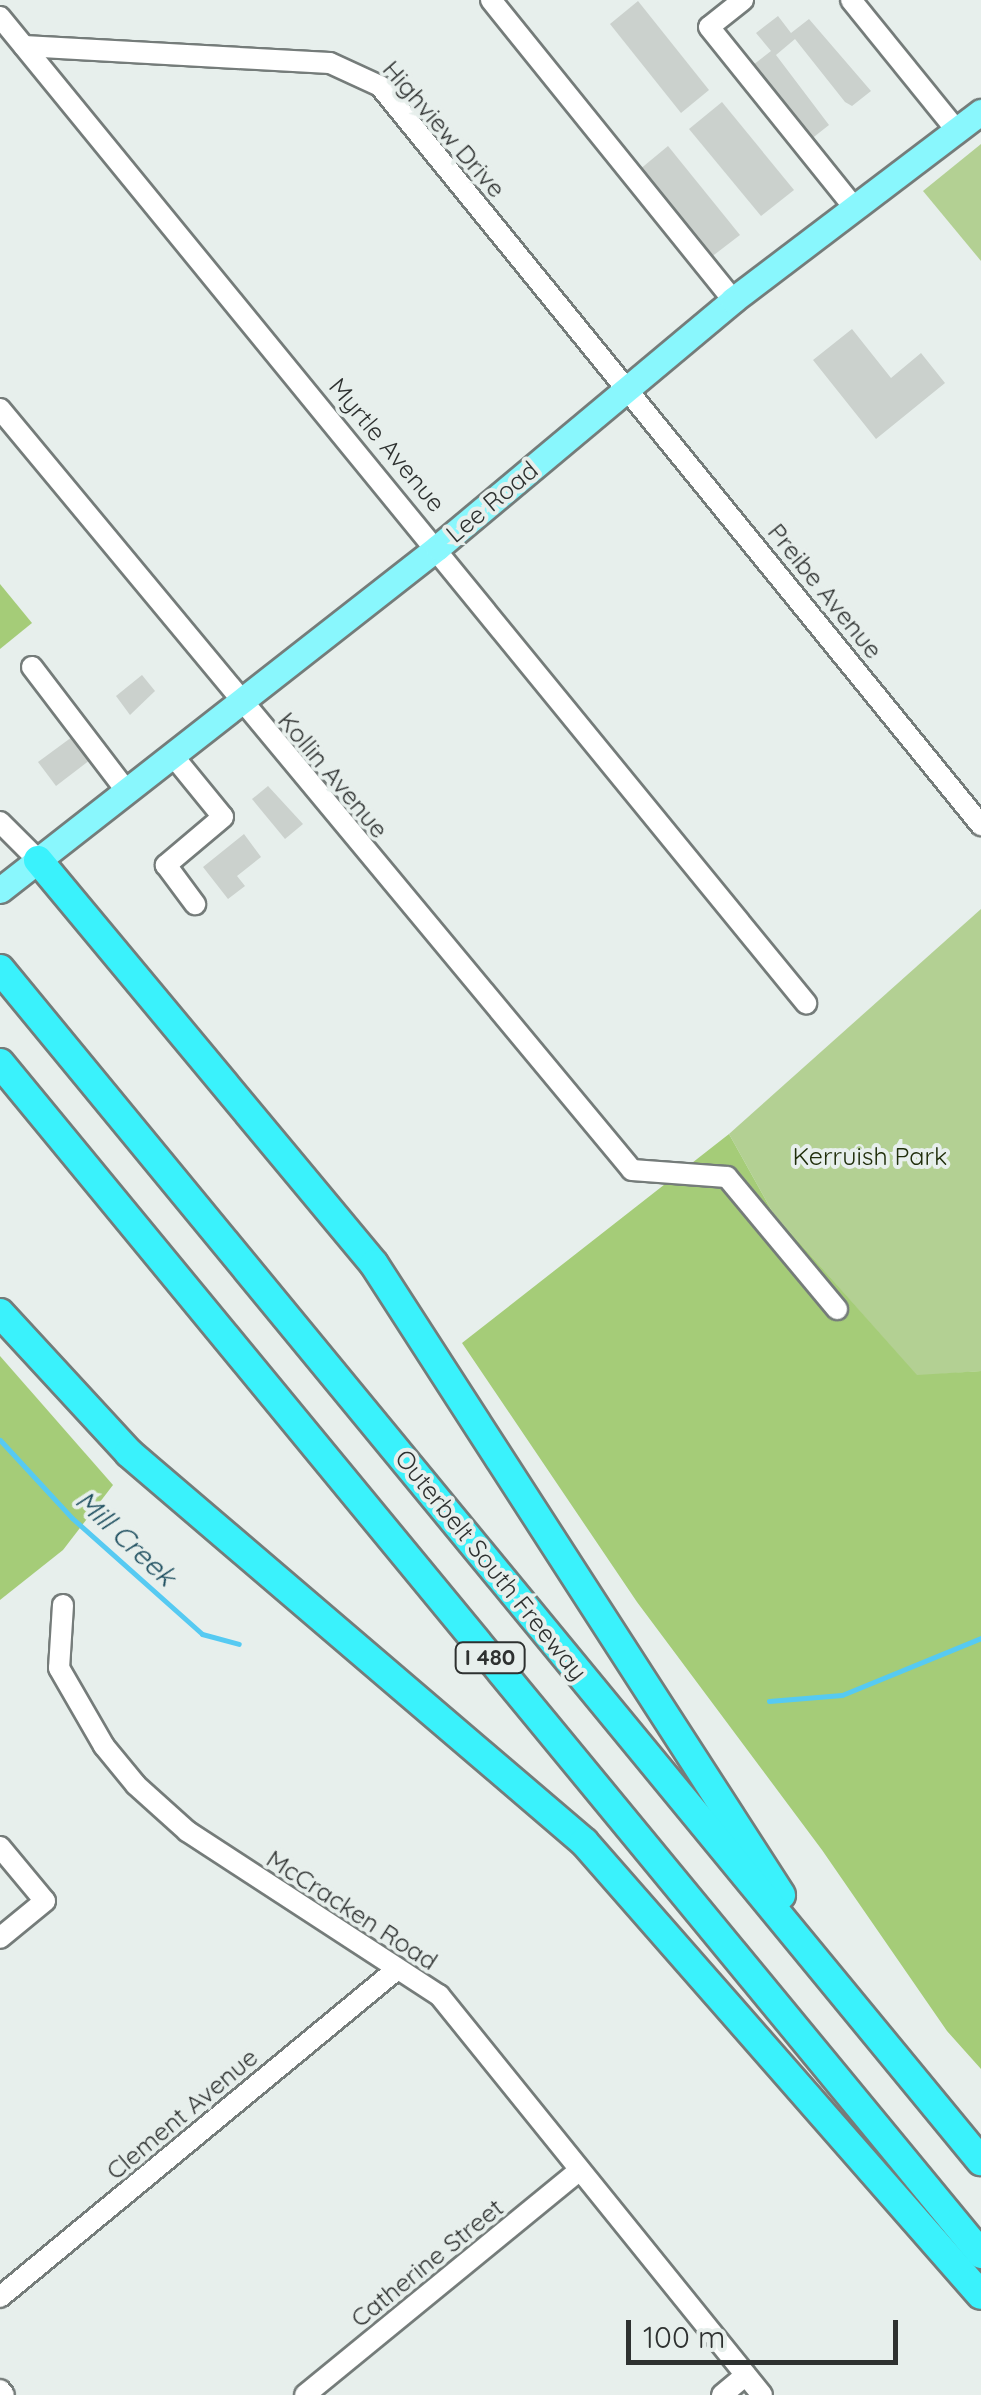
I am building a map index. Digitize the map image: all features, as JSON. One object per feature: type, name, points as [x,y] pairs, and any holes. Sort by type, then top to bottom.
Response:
[{"type":"highway","points":[[38,860],[68,888],[374,1264],[645,1691],[741,1828],[828,1974]]},
{"type":"highway","name":"Outerbelt South Freeway","points":[[8,979],[981,2161]]},
{"type":"highway","name":"I 480","points":[[0,1063],[981,2254]]},
{"type":"highway","points":[[0,1313],[130,1453],[584,1842],[981,2295]]},
{"type":"main road","name":"Lee Road","points":[[0,890],[438,546],[733,300],[981,112]]},
{"type":"street","points":[[743,0],[709,28],[853,206]]},
{"type":"street","points":[[851,0],[957,131]]},
{"type":"street","points":[[497,2],[733,300]]},
{"type":"street","name":"Myrtle Avenue","points":[[0,17],[438,546],[806,1003]]},
{"type":"street","name":"Highview Drive","points":[[24,46],[330,63],[359,71],[380,86],[629,388]]},
{"type":"street","name":"Preibe Avenue","points":[[629,388],[981,825]]},
{"type":"street","name":"Kollin Avenue","points":[[0,408],[240,704],[632,1170],[727,1178],[838,1309]]},
{"type":"street","points":[[32,667],[128,793]]},
{"type":"street","points":[[174,756],[222,817],[166,865],[195,904]]},
{"type":"street","points":[[0,822],[38,860]]},
{"type":"street","name":"McCracken Road","points":[[63,1605],[60,1668],[104,1746],[136,1785],[187,1831],[439,1996],[762,2395]]},
{"type":"street","points":[[0,1847],[44,1900],[0,1938]]},
{"type":"street","name":"Clement Avenue","points":[[0,2297],[396,1970]]},
{"type":"street","name":"Catherine Street","points":[[305,2395],[580,2170]]},
{"type":"street","points":[[722,2395],[746,2375]]},
{"type":"green space","points":[[981,144],[981,261],[923,191]]},
{"type":"green space","points":[[0,584],[32,623],[0,649]]},
{"type":"green space","name":"Kerruish Park","points":[[981,909],[981,1371],[917,1376],[773,1213],[729,1134]]},
{"type":"green space","points":[[729,1134],[773,1213],[917,1375],[981,1371],[981,2069],[947,2031],[822,1850],[637,1602],[462,1343]]},
{"type":"green space","points":[[0,1356],[113,1485],[63,1550],[0,1600]]},
{"type":"building","points":[[638,1],[709,90],[681,113],[610,24]]},
{"type":"building","points":[[778,16],[791,33],[809,19],[871,91],[852,106],[845,102],[795,39],[776,55],[829,125],[810,140],[753,65],[771,51],[756,33]]},
{"type":"building","points":[[722,102],[794,190],[761,216],[689,129]]},
{"type":"building","points":[[668,146],[740,235],[710,258],[639,170]]},
{"type":"building","points":[[852,329],[891,378],[921,353],[945,383],[876,439],[813,360]]},
{"type":"building","points":[[142,675],[155,691],[130,715],[116,696]]},
{"type":"building","points":[[72,737],[90,760],[56,786],[38,762]]},
{"type":"building","points":[[268,786],[303,824],[285,839],[252,799]]},
{"type":"building","points":[[244,834],[261,857],[237,876],[245,886],[228,899],[203,867]]},
{"type":"waterway","name":"Mill Creek","points":[[0,1440],[72,1518],[202,1634],[239,1644]]},
{"type":"waterway","points":[[769,1701],[842,1695],[981,1638]]}]
